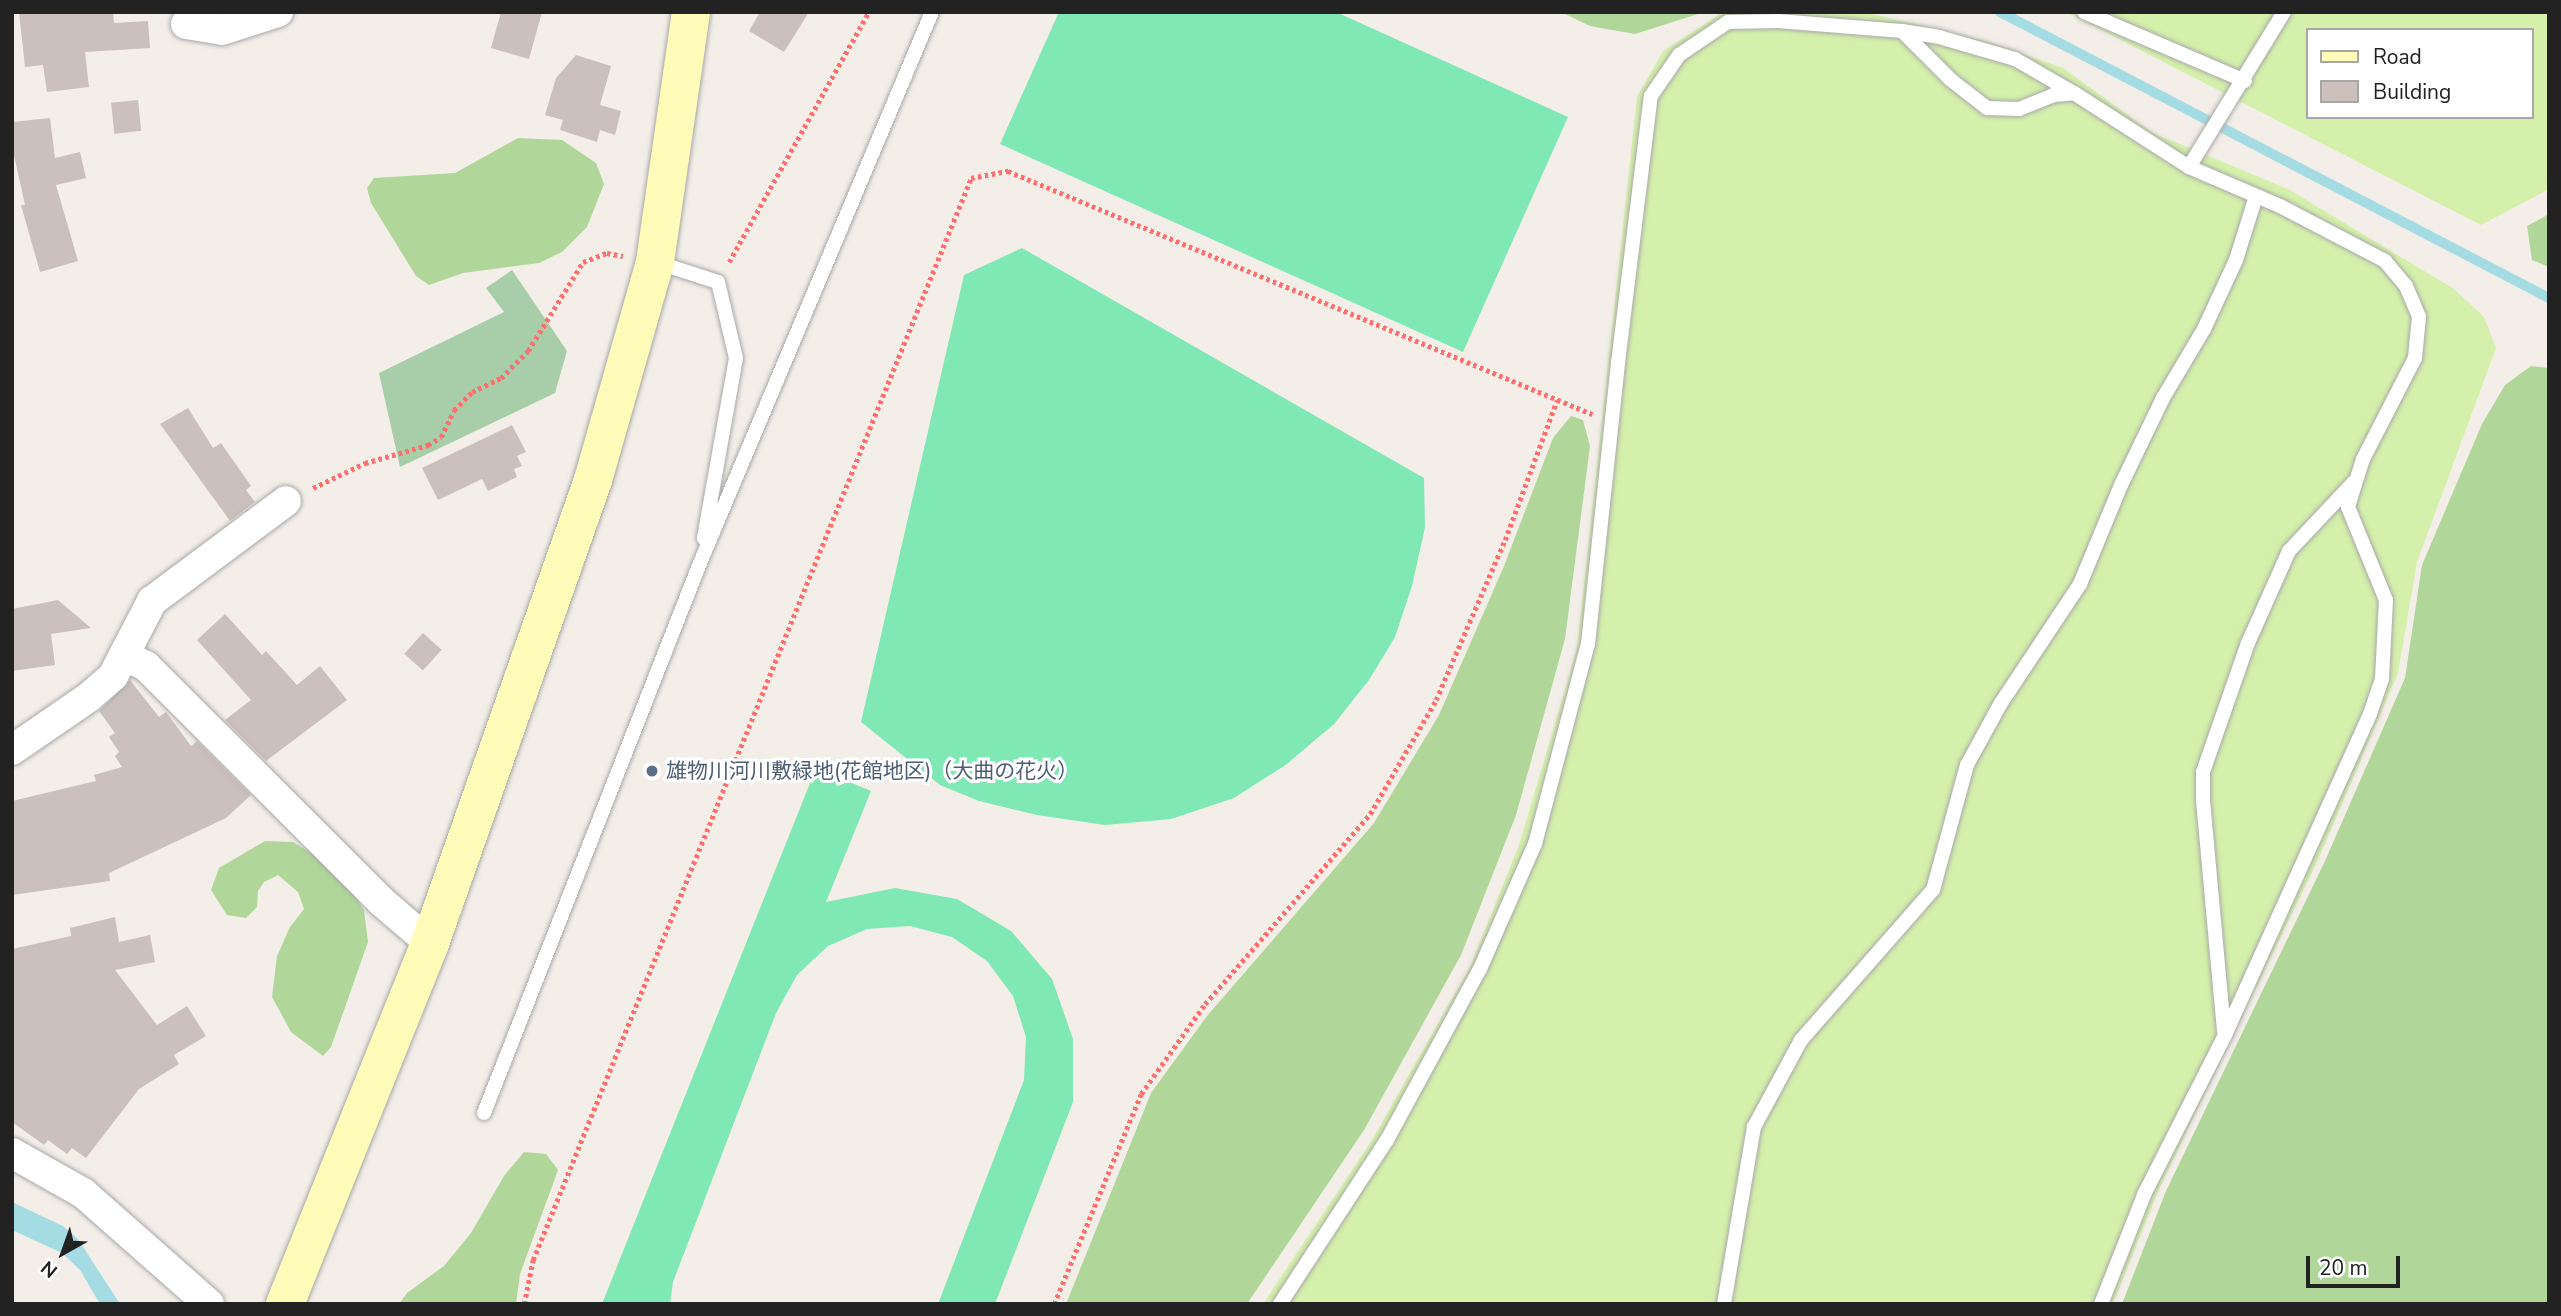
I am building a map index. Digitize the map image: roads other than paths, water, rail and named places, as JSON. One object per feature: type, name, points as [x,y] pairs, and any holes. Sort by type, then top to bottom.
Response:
[{"type":"street","points":[[186,24],[222,30],[278,12]]},
{"type":"street","points":[[285,1304],[430,943],[593,480],[655,262],[691,12]]},
{"type":"street","points":[[12,750],[89,697],[113,676],[152,601],[286,501]]},
{"type":"street","points":[[124,655],[146,666],[382,902],[430,943]]},
{"type":"street","points":[[12,1153],[83,1193],[209,1304]]},
{"type":"lane","points":[[484,1113],[700,563],[932,12]]},
{"type":"lane","points":[[2084,12],[2245,81]]},
{"type":"lane","points":[[2191,164],[2245,81],[2284,12]]},
{"type":"lane","points":[[1280,1304],[1387,1140],[1480,969],[1535,844],[1588,644],[1611,423],[1651,96],[1679,55],[1728,22],[1779,21],[1902,31],[1938,37],[2015,59],[2191,164],[2385,261],[2406,286],[2419,317],[2416,358],[2363,459],[2348,507],[2386,600],[2382,679],[2370,714],[2225,1035],[2144,1195],[2101,1304]]},
{"type":"lane","points":[[1902,31],[1951,80],[1987,108],[2019,109],[2053,95],[2074,93]]},
{"type":"lane","points":[[1724,1304],[1754,1127],[1801,1040],[1933,890],[1967,765],[2001,703],[2080,584],[2127,472],[2163,398],[2204,329],[2236,260],[2256,196]]},
{"type":"lane","points":[[655,262],[718,282],[736,358],[700,563]]},
{"type":"lane","points":[[2225,1035],[2220,954],[2203,801],[2203,772],[2248,643],[2289,551],[2357,478]]},
{"type":"water","points":[[12,1202],[63,1226],[78,1239],[120,1304],[100,1304],[80,1270],[62,1253],[12,1230]]},
{"type":"waterway","points":[[2000,12],[2549,298]]},
{"type":"place","name":"雄物川河川敷緑地(花館地区)（大曲の花火）","points":[[652,771]]}]
